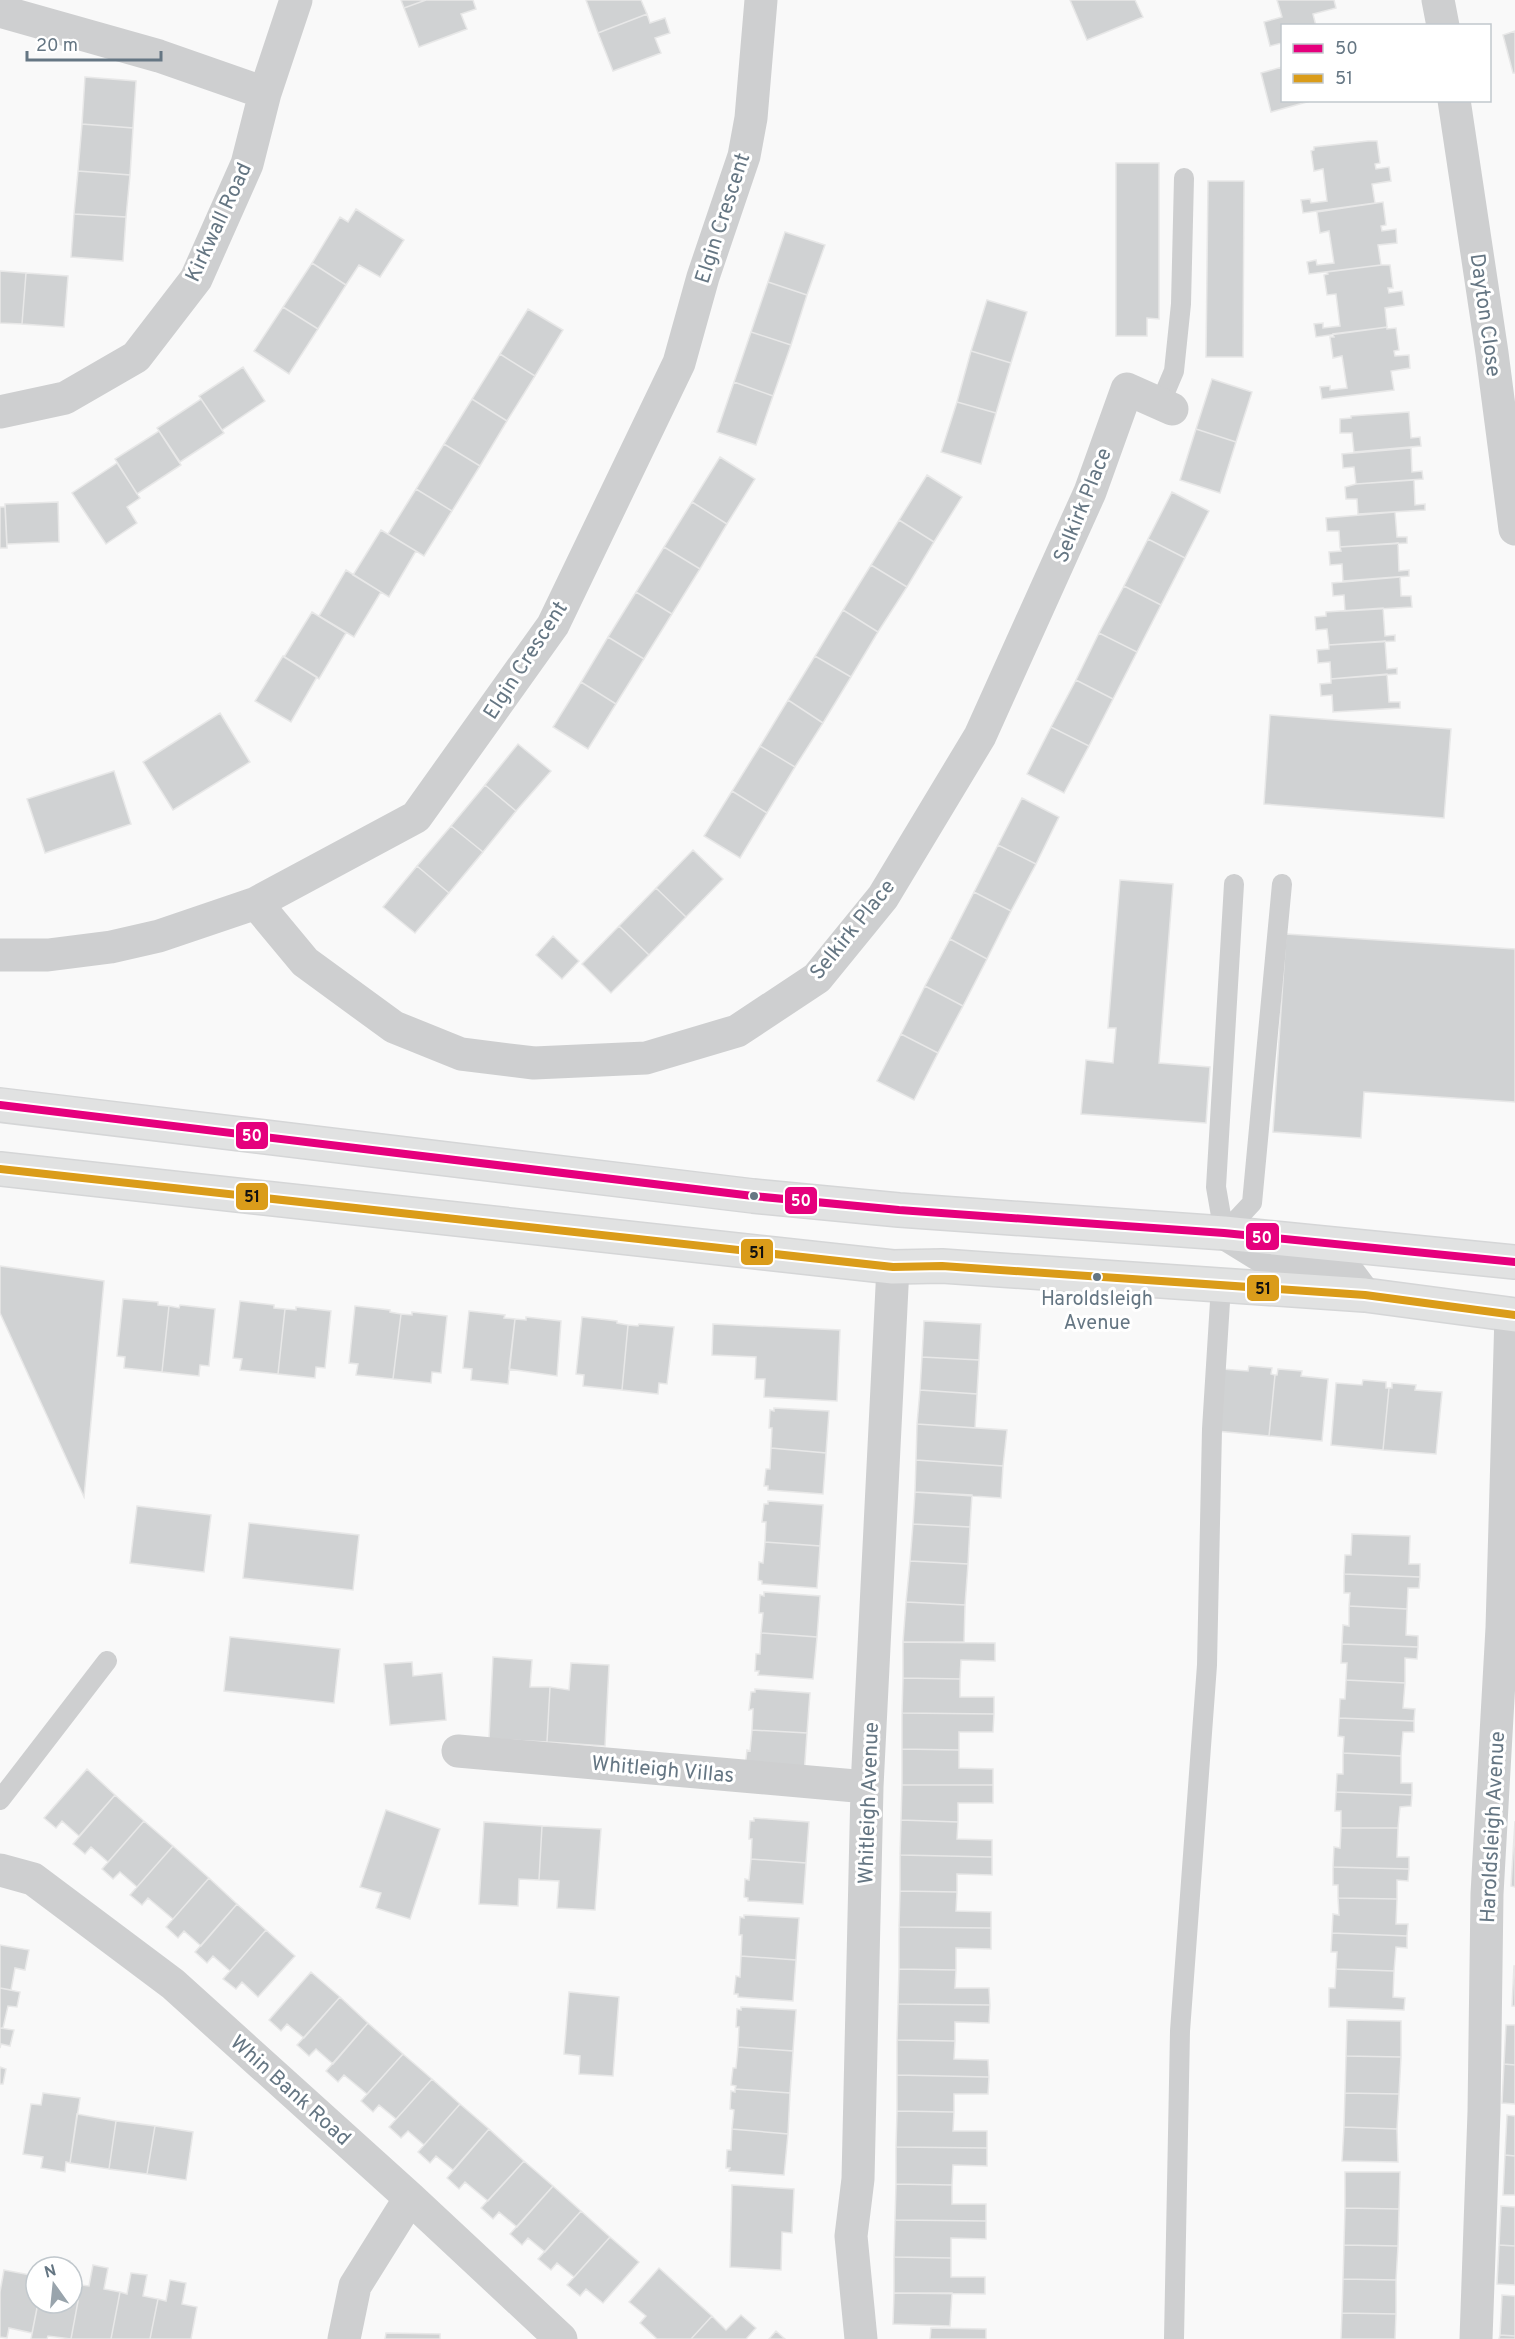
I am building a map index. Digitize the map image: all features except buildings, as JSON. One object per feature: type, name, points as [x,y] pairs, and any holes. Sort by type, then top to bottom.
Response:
[{"type":"main road","points":[[0,1105],[753,1196],[899,1210],[1224,1233],[1515,1262]]},
{"type":"main road","points":[[0,1169],[893,1267],[942,1266],[1365,1295],[1513,1315]]},
{"type":"street","name":"Kirkwall Road","points":[[0,412],[65,398],[136,357],[196,279],[247,164],[265,93],[296,0]]},
{"type":"street","name":"Elgin Crescent","points":[[0,955],[48,955],[111,947],[159,936],[256,903],[416,817],[553,625],[679,363],[703,277],[744,156],[751,118],[761,0]]},
{"type":"street","points":[[1438,0],[1443,24]]},
{"type":"street","points":[[0,11],[159,56],[265,93]]},
{"type":"street","name":"Dayton Close","points":[[1454,102],[1492,353],[1515,529]]},
{"type":"street","name":"Selkirk Place","points":[[256,903],[305,962],[394,1027],[460,1054],[534,1063],[646,1058],[737,1031],[817,978],[883,897],[980,736],[1090,492],[1127,389],[1166,406]]},
{"type":"street","points":[[1224,1233],[1281,1268],[1350,1275],[1365,1295]]},
{"type":"street","name":"Whitleigh Avenue","points":[[861,2339],[851,2236],[858,2179],[867,1787],[893,1267]]},
{"type":"street","name":"Haroldsleigh Avenue","points":[[1476,2339],[1485,2112],[1487,1894],[1502,1628],[1513,1315]]},
{"type":"street","name":"Whitleigh Villas","points":[[459,1751],[867,1787]]},
{"type":"street","name":"Whin Bank Road","points":[[0,1869],[33,1879],[172,1984],[410,2198],[561,2339]]},
{"type":"street","points":[[344,2339],[355,2286],[410,2198]]},
{"type":"lane","points":[[1166,406],[1174,371],[1180,304],[1184,178]]},
{"type":"lane","points":[[1224,1233],[1216,1187],[1234,884]]},
{"type":"lane","points":[[1224,1233],[1252,1203],[1282,884]]},
{"type":"lane","points":[[1174,2339],[1180,2031],[1207,1665],[1212,1429],[1221,1286]]},
{"type":"lane","points":[[0,1800],[107,1661]]},
{"type":"transit line","name":"50","points":[[0,1105],[753,1196],[899,1210],[1224,1233],[1515,1262]]},
{"type":"transit line","name":"51","points":[[0,1169],[893,1267],[942,1266],[1365,1295],[1515,1315]]},
{"type":"place","name":"Haroldsleigh Avenue","points":[[1097,1277]]}]
